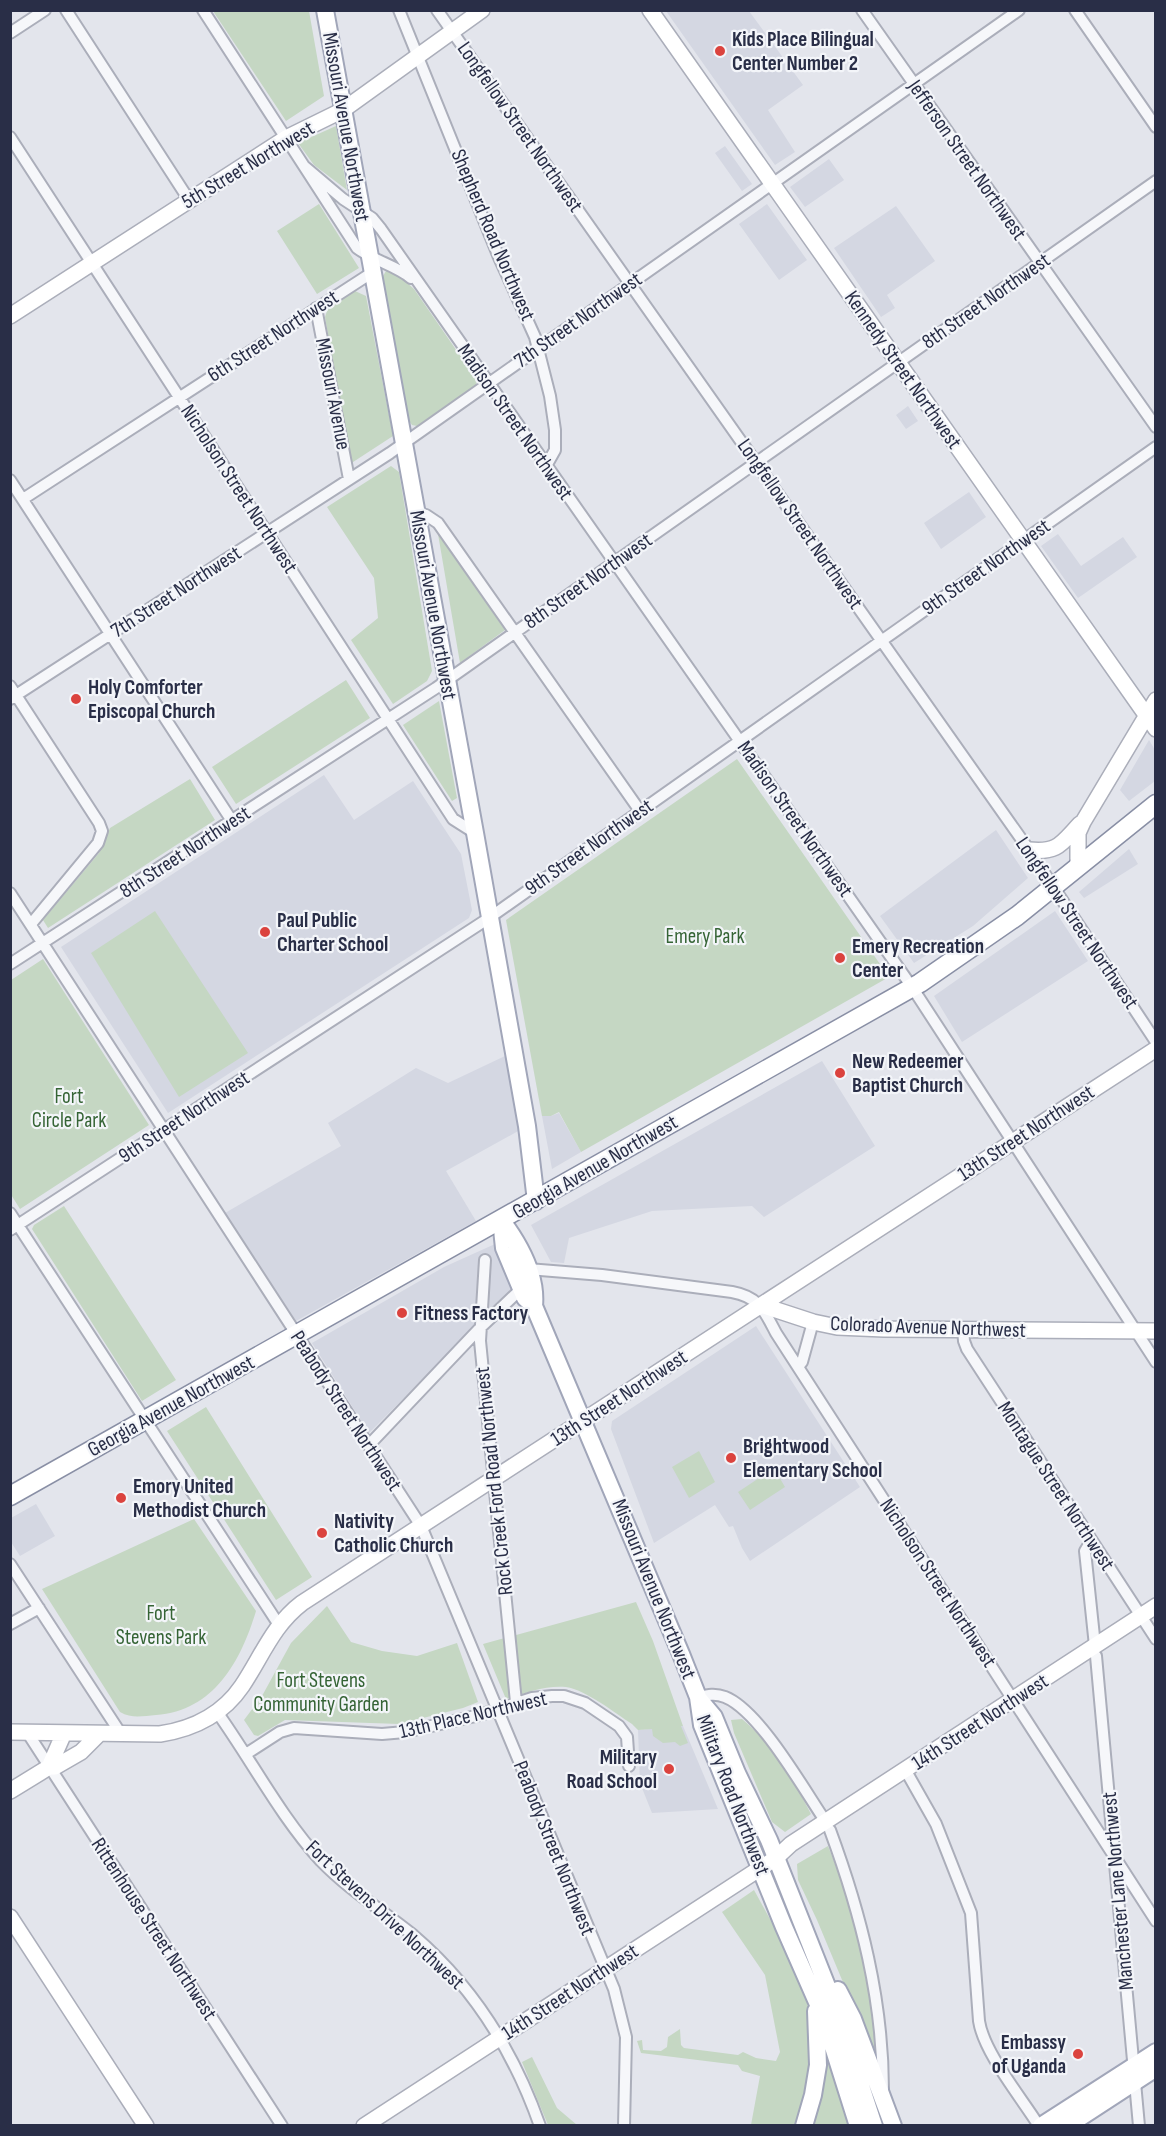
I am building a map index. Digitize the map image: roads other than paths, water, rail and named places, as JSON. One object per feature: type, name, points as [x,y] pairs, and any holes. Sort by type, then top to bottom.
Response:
[{"type":"highway","name":"Georgia Avenue Northwest","points":[[10,1496],[912,987],[986,939],[1155,804]]},
{"type":"main road","name":"Missouri Avenue Northwest","points":[[325,10],[475,833],[526,1126],[536,1201]]},
{"type":"main road","name":"Missouri Avenue Northwest","points":[[501,1220],[517,1241],[528,1269],[536,1293],[534,1306]]},
{"type":"main road","name":"Missouri Avenue Northwest","points":[[501,1220],[504,1248],[525,1298],[534,1306],[584,1421],[698,1697]]},
{"type":"main road","name":"Military Road Northwest","points":[[698,1697],[714,1717],[801,1918],[836,2009],[874,2126]]},
{"type":"main road","name":"Military Road Northwest","points":[[698,1697],[702,1725],[824,2018],[858,2126]]},
{"type":"main road","points":[[801,1918],[853,2019],[884,2097]]},
{"type":"main road","points":[[804,2126],[813,2095],[818,2065],[816,2009],[812,1989]]},
{"type":"main road","points":[[1067,2126],[1135,2073],[1155,2052]]},
{"type":"main road","points":[[1040,2126],[1135,2073],[1155,2068]]},
{"type":"main road","name":"Missouri Avenue Northwest","points":[[884,2097],[893,2126]]},
{"type":"street","points":[[10,33],[45,10]]},
{"type":"street","points":[[66,10],[189,200]]},
{"type":"street","name":"Madison Street Northwest","points":[[203,10],[354,243],[371,265],[400,270],[420,286]]},
{"type":"street","name":"Shepherd Road Northwest","points":[[399,10],[416,57],[447,125],[498,255],[534,333],[550,396],[555,430],[555,450],[546,466]]},
{"type":"street","name":"Longfellow Street Northwest","points":[[437,10],[1029,850],[1155,1042]]},
{"type":"street","name":"5th Street Northwest","points":[[10,316],[285,138],[344,110],[482,10]]},
{"type":"street","name":"Kennedy Street Northwest","points":[[650,10],[1155,729]]},
{"type":"street","name":"Jefferson Street Northwest","points":[[862,10],[1155,427]]},
{"type":"street","name":"7th Street Northwest","points":[[12,694],[111,634],[404,443],[1019,10]]},
{"type":"street","points":[[1075,10],[1155,127]]},
{"type":"street","name":"Nicholson Street Northwest","points":[[10,137],[453,819],[475,833]]},
{"type":"street","name":"Madison Street Northwest","points":[[304,166],[329,188],[372,218],[381,229],[912,987],[1155,1362]]},
{"type":"street","name":"8th Street Northwest","points":[[10,964],[447,680],[1155,181]]},
{"type":"street","name":"6th Street Northwest","points":[[23,499],[316,308],[371,265]]},
{"type":"street","name":"Missouri Avenue","points":[[316,308],[349,479]]},
{"type":"street","name":"9th Street Northwest","points":[[14,1228],[489,918],[1155,447]]},
{"type":"street","points":[[10,480],[232,821]]},
{"type":"street","points":[[417,513],[426,515],[438,523],[640,811]]},
{"type":"street","points":[[12,694],[99,823],[102,831],[98,843],[31,924]]},
{"type":"street","points":[[1078,867],[1078,833],[1083,822],[1155,700]]},
{"type":"street","points":[[1029,850],[1052,850],[1083,822]]},
{"type":"street","name":"Peabody Street Northwest","points":[[10,893],[421,1526],[605,1969]]},
{"type":"street","name":"13th Street Northwest","points":[[10,1732],[153,1735],[172,1733],[199,1723],[231,1700],[242,1687],[279,1625],[305,1601],[1155,1049]]},
{"type":"street","points":[[10,1213],[14,1228],[146,1420],[279,1625]]},
{"type":"street","name":"Rock Creek Ford Road Northwest","points":[[485,1260],[479,1329],[516,1702]]},
{"type":"street","name":"Colorado Avenue Northwest","points":[[528,1269],[580,1273],[732,1292],[747,1296],[761,1305],[813,1322],[837,1327],[1155,1331]]},
{"type":"street","points":[[369,1445],[479,1329],[521,1289]]},
{"type":"street","name":"Nicholson Street Northwest","points":[[761,1305],[798,1367],[1155,1921]]},
{"type":"street","points":[[798,1367],[802,1362],[813,1322]]},
{"type":"street","name":"Montague Street Northwest","points":[[963,1329],[967,1348],[1091,1541],[1147,1618],[1155,1639]]},
{"type":"street","name":"Manchester Lane Northwest","points":[[1091,1541],[1085,1551],[1139,2126]]},
{"type":"street","points":[[10,1564],[121,1734]]},
{"type":"street","name":"14th Street Northwest","points":[[364,2126],[776,1858],[794,1854],[828,1826],[1147,1618],[1155,1606]]},
{"type":"street","points":[[10,1624],[39,1608]]},
{"type":"street","name":"Missouri Avenue Northwest","points":[[698,1697],[711,1694],[725,1697],[750,1717],[785,1761],[828,1826],[856,1906],[870,1962],[882,2048],[884,2097]]},
{"type":"street","name":"13th Place Northwest","points":[[246,1754],[280,1732],[294,1728],[396,1733],[541,1696],[564,1696],[595,1708],[624,1731],[627,1737],[629,1766]]},
{"type":"street","name":"Fort Stevens Drive Northwest","points":[[217,1712],[292,1826],[315,1853],[351,1888],[405,1929],[438,1958],[473,1998],[500,2037],[520,2076],[540,2126]]},
{"type":"street","name":"Rittenhouse Street Northwest","points":[[27,1732],[282,2126]]},
{"type":"street","points":[[49,1767],[64,1733]]},
{"type":"street","points":[[10,1791],[49,1767],[56,1767],[81,1752],[99,1734]]},
{"type":"street","points":[[908,1774],[936,1824],[971,1913],[979,2021],[983,2036],[990,2051],[1040,2126]]},
{"type":"street","points":[[10,1917],[146,2126]]},
{"type":"street","points":[[605,1969],[614,1989],[626,2037],[624,2126]]},
{"type":"place","name":"Kids Place Bilingual Center Number 2","points":[[720,51]]},
{"type":"place","name":"Holy Comforter Episcopal Church","points":[[76,699]]},
{"type":"place","name":"Paul Public Charter School","points":[[265,932]]},
{"type":"place","name":"Emery Recreation Center","points":[[840,958]]},
{"type":"place","name":"New Redeemer Baptist Church","points":[[840,1073]]},
{"type":"place","name":"Fitness Factory","points":[[402,1313]]},
{"type":"place","name":"Brightwood Elementary School","points":[[731,1458]]},
{"type":"place","name":"Emory United Methodist Church","points":[[121,1498]]},
{"type":"place","name":"Nativity Catholic Church","points":[[322,1533]]},
{"type":"place","name":"Military Road School","points":[[669,1769]]},
{"type":"place","name":"Embassy of Uganda","points":[[1078,2054]]},
{"type":"park label","name":"Emery Park","points":[[705,936]]},
{"type":"park label","name":"Fort Circle Park","points":[[69,1108]]},
{"type":"park label","name":"Fort Stevens Park","points":[[161,1625]]},
{"type":"park label","name":"Fort Stevens Community Garden","points":[[321,1692]]}]
